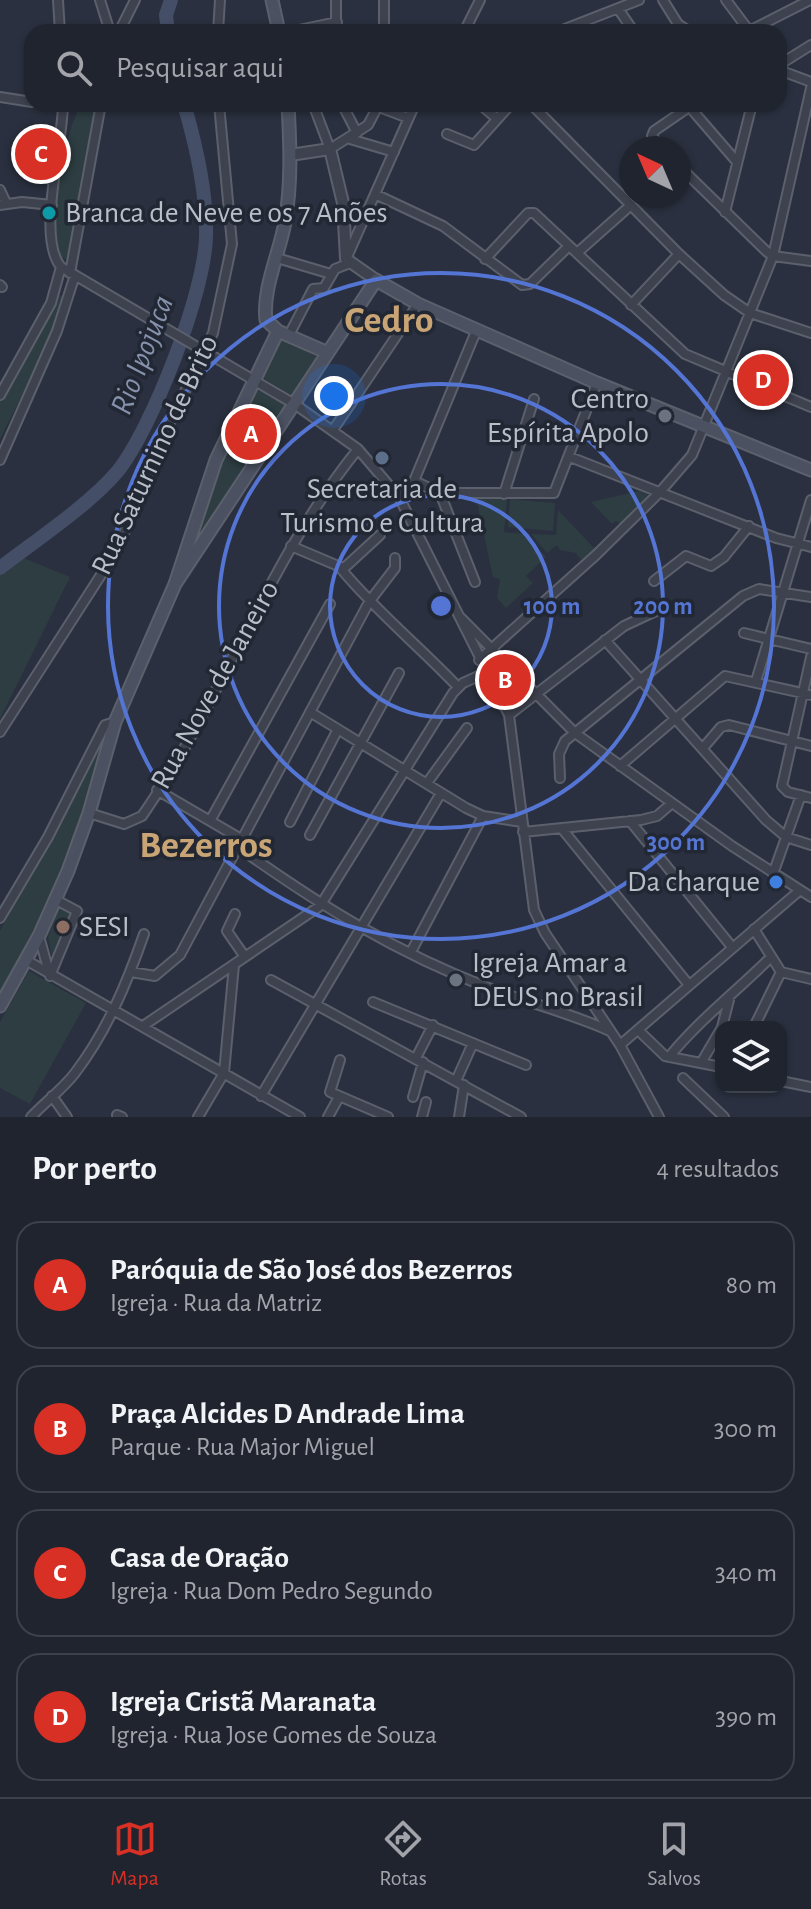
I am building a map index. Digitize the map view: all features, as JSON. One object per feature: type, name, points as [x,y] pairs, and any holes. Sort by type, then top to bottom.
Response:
[{"type":"main road","points":[[272,0],[277,24]]},
{"type":"main road","points":[[288,112],[290,155],[282,235],[265,312],[266,320],[284,333],[326,352]]},
{"type":"main road","points":[[175,584],[376,280],[418,304],[597,383],[811,470]]},
{"type":"main road","points":[[0,1006],[56,900],[89,813],[115,722],[175,584],[216,460],[254,379],[284,333]]},
{"type":"street","points":[[58,0],[60,24]]},
{"type":"street","points":[[100,0],[108,24]]},
{"type":"street","points":[[123,24],[135,0]]},
{"type":"street","points":[[218,24],[220,0]]},
{"type":"street","points":[[336,0],[336,24]]},
{"type":"street","points":[[384,0],[384,24]]},
{"type":"street","points":[[468,24],[480,0]]},
{"type":"street","points":[[580,24],[639,0]]},
{"type":"street","points":[[663,0],[678,24]]},
{"type":"street","points":[[726,0],[744,24]]},
{"type":"street","points":[[765,24],[810,0]]},
{"type":"street","points":[[619,10],[629,24]]},
{"type":"street","points":[[787,62],[811,45]]},
{"type":"street","points":[[787,72],[811,82]]},
{"type":"street","points":[[479,660],[495,649],[684,467],[727,374],[773,256],[811,88]]},
{"type":"street","points":[[0,97],[24,101]]},
{"type":"street","points":[[62,112],[52,205],[54,259],[72,274],[254,379],[333,430],[358,449],[399,497],[485,673],[509,715],[534,910],[545,933],[620,1045],[659,1117]]},
{"type":"street","points":[[0,460],[57,331],[72,274],[100,112]]},
{"type":"street","name":"Rua Saturnino de Brito","points":[[0,732],[117,550],[168,427],[207,351],[232,244],[220,112]]},
{"type":"street","points":[[316,112],[330,149],[343,203],[348,261]]},
{"type":"street","points":[[345,112],[354,136],[394,152]]},
{"type":"street","points":[[290,155],[330,149],[354,136],[371,112]]},
{"type":"street","points":[[393,112],[408,118]]},
{"type":"street","points":[[284,333],[313,289],[324,288],[331,274],[348,261],[411,112]]},
{"type":"street","points":[[489,112],[496,118]]},
{"type":"street","points":[[447,134],[472,146],[502,112]]},
{"type":"street","points":[[539,112],[619,193]]},
{"type":"street","points":[[652,136],[654,131],[680,112]]},
{"type":"street","points":[[693,112],[737,162]]},
{"type":"street","points":[[725,212],[747,112]]},
{"type":"street","points":[[691,178],[773,256],[811,261]]},
{"type":"street","points":[[0,190],[3,204],[52,205]]},
{"type":"street","points":[[377,195],[443,226],[519,284],[527,285],[569,246]]},
{"type":"street","points":[[577,253],[628,208]]},
{"type":"street","points":[[634,208],[679,254],[750,313],[811,333]]},
{"type":"street","points":[[485,259],[522,219],[534,213],[685,354],[811,407]]},
{"type":"street","points":[[631,305],[679,254]]},
{"type":"street","points":[[277,258],[331,274]]},
{"type":"street","points":[[348,261],[376,280]]},
{"type":"street","points":[[0,395],[43,321],[56,291],[61,267]]},
{"type":"street","points":[[333,430],[418,304]]},
{"type":"street","points":[[399,497],[414,481],[477,329]]},
{"type":"street","points":[[414,481],[440,493],[554,493],[597,383]]},
{"type":"street","points":[[504,494],[534,399]]},
{"type":"street","name":"Rua Nove de Janeiro","points":[[89,813],[124,824],[136,821],[223,676],[291,546],[358,449]]},
{"type":"street","points":[[570,457],[798,545],[811,547]]},
{"type":"street","points":[[440,493],[475,582]]},
{"type":"street","points":[[756,681],[811,500]]},
{"type":"street","points":[[654,581],[686,556],[711,566],[719,562],[749,526]]},
{"type":"street","points":[[345,571],[380,535]]},
{"type":"street","points":[[291,546],[345,571],[369,602],[419,646],[458,687]]},
{"type":"street","points":[[131,972],[155,976],[180,955],[369,602],[395,568],[395,558]]},
{"type":"street","points":[[560,778],[560,747],[639,677],[743,596],[759,589],[811,597]]},
{"type":"street","points":[[210,821],[330,604]]},
{"type":"street","points":[[509,715],[605,640],[656,611]]},
{"type":"street","points":[[457,615],[495,649],[575,733],[773,874],[811,897]]},
{"type":"street","points":[[744,633],[811,649]]},
{"type":"street","points":[[605,640],[766,820],[786,837],[811,845]]},
{"type":"street","points":[[811,657],[807,694],[783,782],[785,790],[811,798]]},
{"type":"street","points":[[310,835],[399,673]]},
{"type":"street","points":[[143,1026],[320,906],[458,687],[485,673]]},
{"type":"street","points":[[620,766],[725,676],[807,694]]},
{"type":"street","points":[[310,712],[483,816],[523,827],[563,830],[630,821],[657,816],[672,803]]},
{"type":"street","points":[[0,918],[43,846],[105,725],[115,722]]},
{"type":"street","points":[[703,748],[725,725],[811,746]]},
{"type":"street","points":[[427,783],[467,728]]},
{"type":"street","points":[[290,822],[338,729]]},
{"type":"street","points":[[157,790],[210,821],[320,906],[360,929],[489,988],[611,1031]]},
{"type":"street","points":[[261,1096],[441,793]]},
{"type":"street","points":[[773,874],[801,795]]},
{"type":"street","points":[[411,952],[483,816]]},
{"type":"street","points":[[630,821],[732,947]]},
{"type":"street","points":[[563,830],[689,985]]},
{"type":"street","points":[[620,1045],[799,891]]},
{"type":"street","points":[[50,976],[77,911],[56,900]]},
{"type":"street","points":[[235,914],[227,931],[245,957]]},
{"type":"street","points":[[754,929],[781,972],[811,979]]},
{"type":"street","points":[[31,1117],[73,1075],[114,1011],[144,934]]},
{"type":"street","points":[[39,936],[50,976]]},
{"type":"street","points":[[665,1056],[711,1012],[729,1000],[771,957]]},
{"type":"street","points":[[26,960],[300,1117]]},
{"type":"street","points":[[198,1117],[224,1073],[234,965]]},
{"type":"street","points":[[757,1021],[781,972]]},
{"type":"street","points":[[271,980],[420,1060],[503,1113],[521,1117]]},
{"type":"street","points":[[723,1021],[729,1000]]},
{"type":"street","points":[[373,1002],[526,1065]]},
{"type":"street","points":[[413,1097],[420,1060],[436,1026]]},
{"type":"street","points":[[638,1030],[665,1056],[715,1066]]},
{"type":"street","points":[[701,1063],[715,1038]]},
{"type":"street","points":[[459,1117],[460,1083],[473,1043]]},
{"type":"street","points":[[340,1060],[329,1090],[388,1117]]},
{"type":"street","points":[[683,1078],[724,1117]]},
{"type":"street","points":[[787,1082],[811,1087]]},
{"type":"street","points":[[52,1096],[67,1117]]},
{"type":"street","points":[[328,1117],[339,1097]]},
{"type":"street","points":[[422,1117],[426,1102]]},
{"type":"shaded area","points":[[77,112],[105,112],[76,262],[59,257],[55,223],[63,157]]},
{"type":"shaded area","points":[[58,295],[63,296],[56,329],[0,439],[0,400]]},
{"type":"shaded area","points":[[283,337],[317,357],[296,398],[262,377]]},
{"type":"shaded area","points":[[259,387],[288,403],[201,534],[199,532],[226,450]]},
{"type":"shaded area","points":[[639,491],[648,495],[620,524],[616,521],[612,524],[591,502]]},
{"type":"shaded area","points":[[476,497],[507,500],[504,532],[525,534],[546,557],[526,576],[533,583],[506,608],[497,598],[500,579],[493,577]]},
{"type":"shaded area","points":[[510,499],[555,503],[553,531],[508,527]]},
{"type":"shaded area","points":[[558,510],[595,549],[581,560],[576,553],[560,550],[557,545],[547,553],[531,534],[556,535]]},
{"type":"shaded area","points":[[16,555],[70,577],[0,719],[0,571]]},
{"type":"shaded area","points":[[494,659],[500,659],[523,689],[520,701],[514,706],[507,703],[487,672]]},
{"type":"shaded area","points":[[110,727],[65,880],[0,998],[0,931]]},
{"type":"shaded area","points":[[61,901],[85,910],[54,967],[48,937]]},
{"type":"shaded area","points":[[29,971],[86,1003],[30,1104],[0,1088],[0,1022]]},
{"type":"waterway","name":"Rio Ipojuca","points":[[167,24],[166,15],[171,0]]},
{"type":"waterway","name":"Rio Ipojuca","points":[[0,568],[77,510],[117,472],[131,452],[161,393],[187,323],[204,259],[205,202],[186,112]]},
{"type":"place","name":"Casa de Oração","points":[[41,154]]},
{"type":"place","name":"Branca de Neve e os 7 Anões","points":[[49,213]]},
{"type":"place","name":"Igreja Cristã Maranata","points":[[763,380]]},
{"type":"place","name":"Centro Espírita Apolo","points":[[665,416]]},
{"type":"place","name":"Paróquia de São José dos Bezerros","points":[[251,434]]},
{"type":"place","name":"Secretaria de Turismo e Cultura","points":[[382,458]]},
{"type":"place","name":"Praça Alcides D Andrade Lima","points":[[505,680]]},
{"type":"place","name":"Da charque","points":[[776,882]]},
{"type":"place","name":"SESI","points":[[63,927]]},
{"type":"place","name":"Igreja Amar a DEUS no Brasil","points":[[456,980]]},
{"type":"district","name":"Cedro","points":[[389,321]]},
{"type":"district","name":"Bezerros","points":[[206,846]]}]
